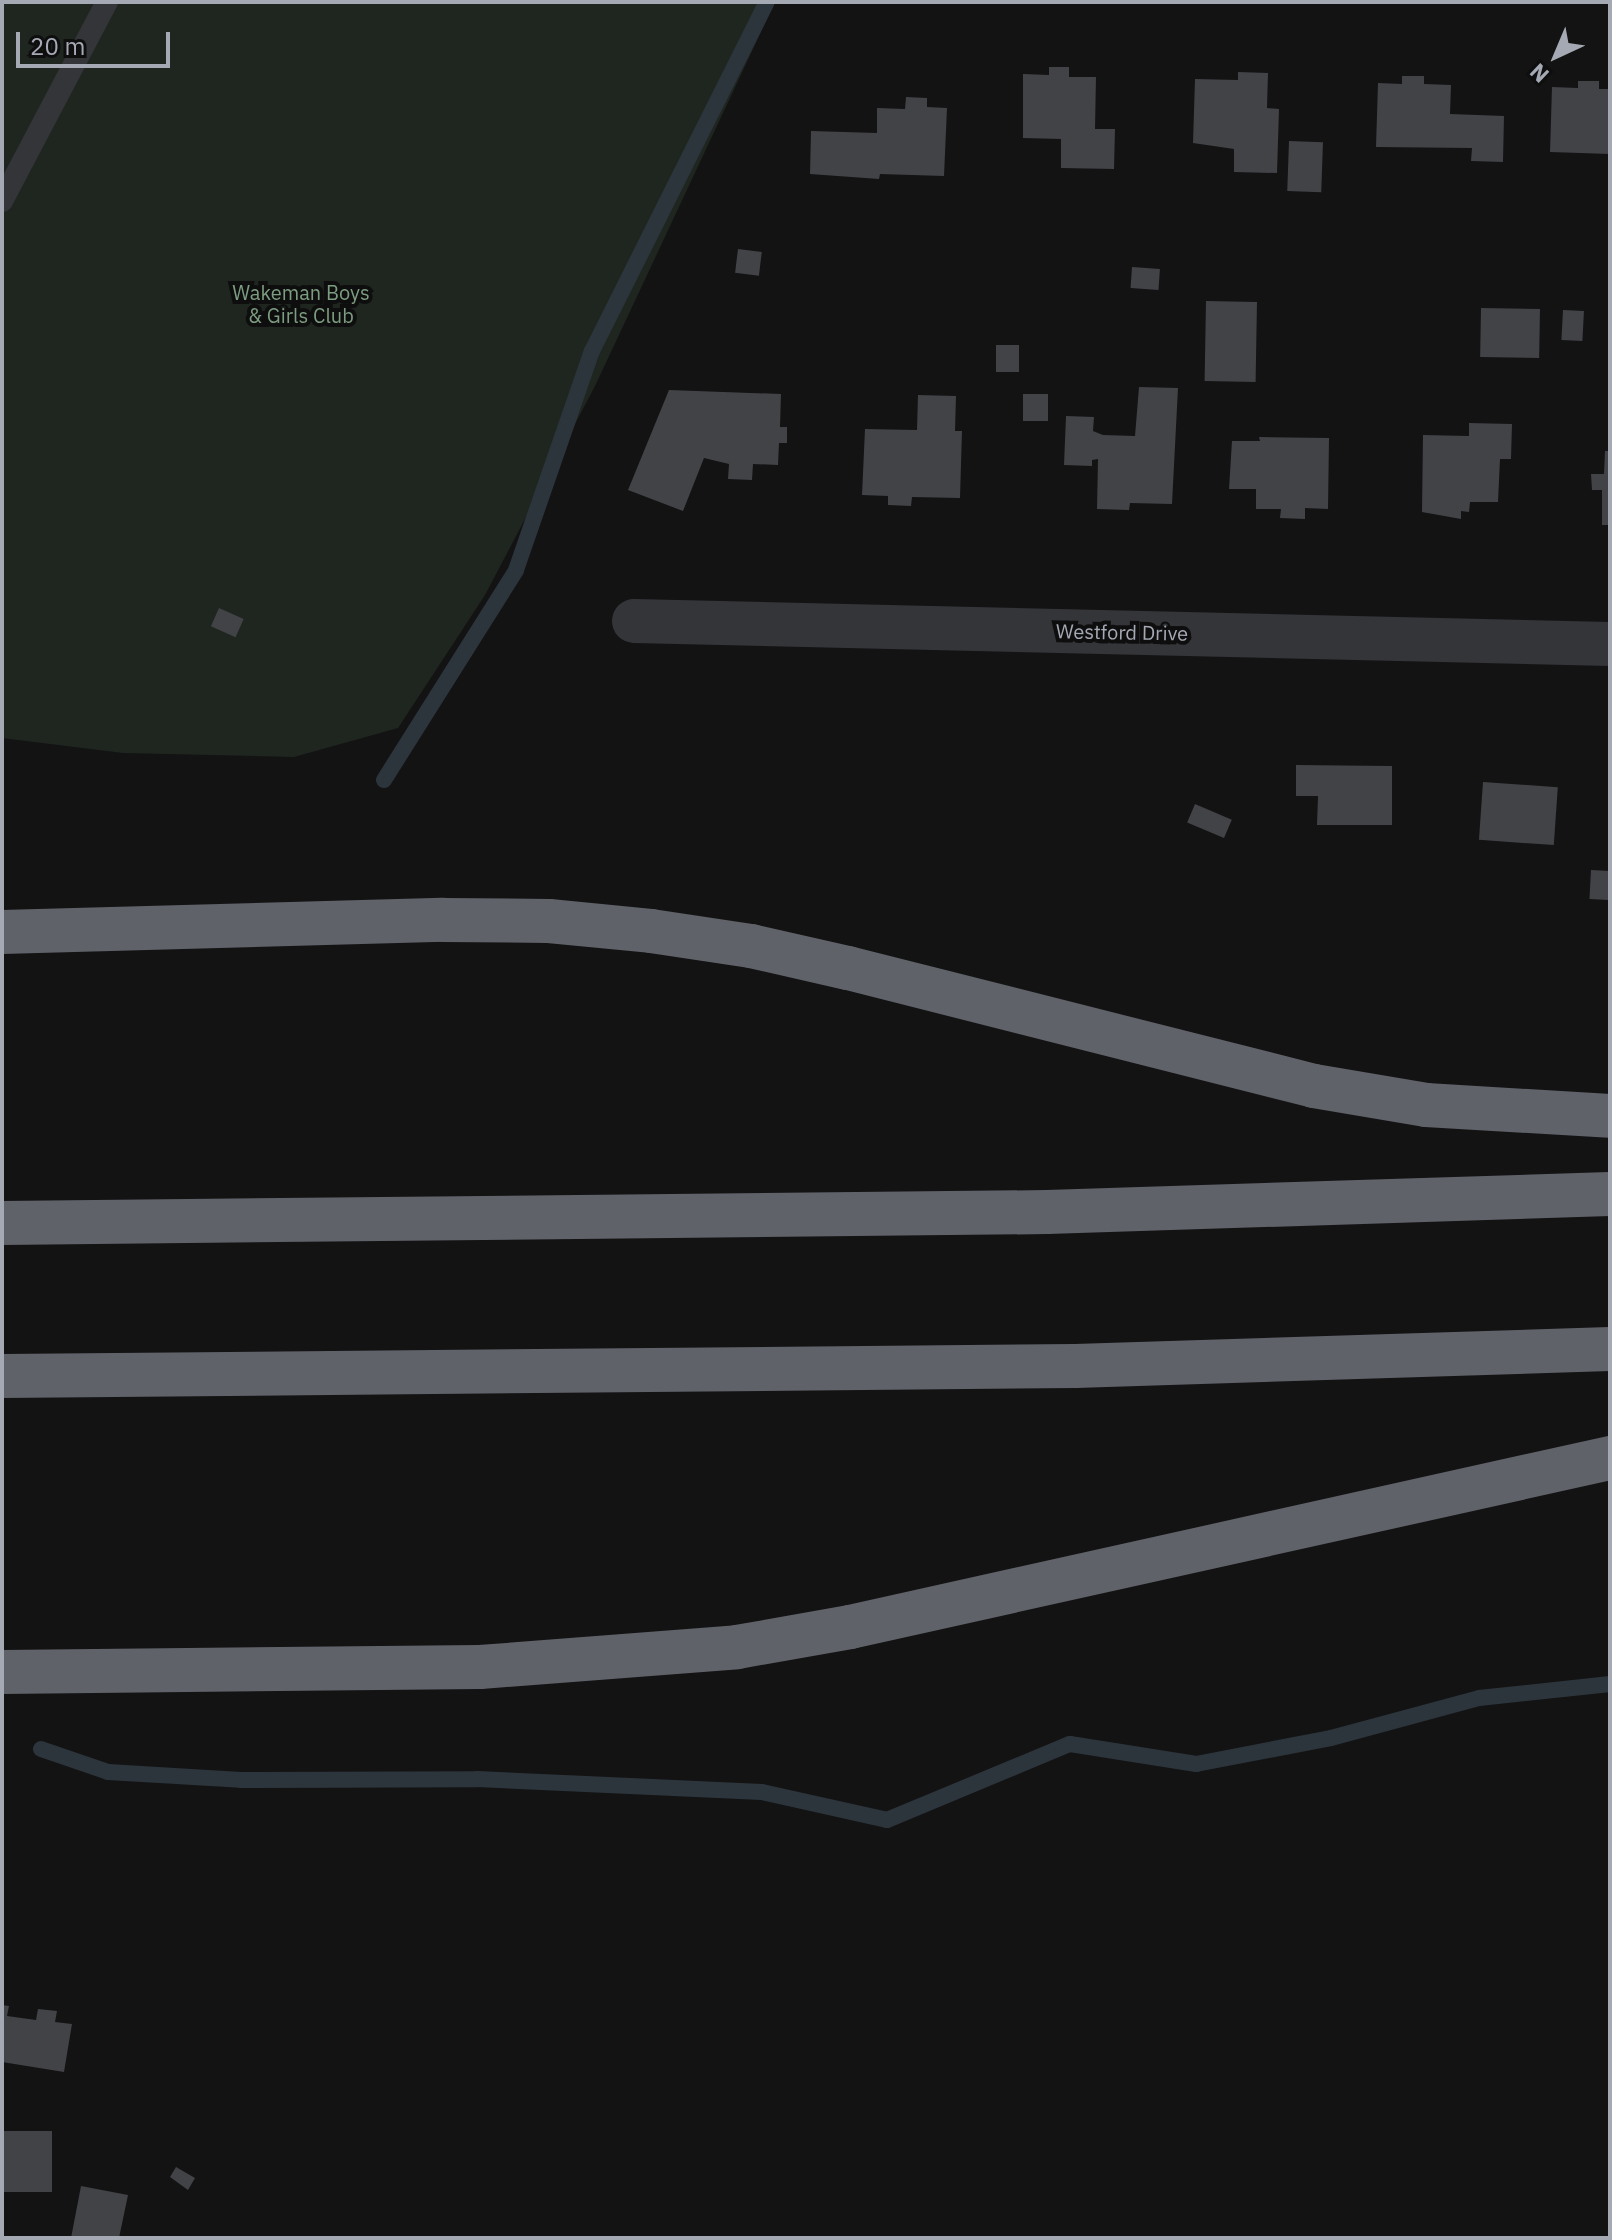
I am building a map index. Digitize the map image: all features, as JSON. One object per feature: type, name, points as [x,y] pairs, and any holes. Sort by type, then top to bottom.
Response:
[{"type":"highway","points":[[2,932],[443,920],[549,921],[651,931],[751,946],[848,968],[1314,1086],[1426,1105],[1610,1116]]},
{"type":"highway","points":[[2,1223],[1047,1212],[1610,1194]]},
{"type":"highway","points":[[2,1376],[1091,1366],[1610,1349]]},
{"type":"highway","points":[[2,1672],[480,1667],[737,1647],[850,1627],[1610,1458]]},
{"type":"street","name":"Westford Drive","points":[[634,621],[1610,644]]},
{"type":"lane","points":[[2,201],[107,2]]},
{"type":"green space","name":"Wakeman Boys & Girls Club","points":[[2,2],[775,2],[595,386],[485,595],[398,728],[294,757],[123,753],[2,738]]},
{"type":"building","points":[[1049,67],[1069,67],[1069,77],[1096,77],[1095,129],[1115,129],[1114,169],[1061,168],[1061,139],[1023,138],[1023,74],[1049,75]]},
{"type":"building","points":[[1238,72],[1268,73],[1267,108],[1279,109],[1277,173],[1234,172],[1234,149],[1193,143],[1195,79],[1238,80]]},
{"type":"building","points":[[1402,76],[1424,76],[1424,84],[1451,85],[1450,114],[1504,116],[1503,162],[1471,161],[1472,148],[1376,147],[1378,83],[1402,84]]},
{"type":"building","points":[[1578,81],[1599,81],[1599,89],[1610,89],[1610,154],[1550,152],[1552,87],[1578,88]]},
{"type":"building","points":[[906,97],[927,98],[927,107],[947,108],[944,176],[880,174],[879,179],[810,174],[811,131],[877,133],[877,108],[905,109]]},
{"type":"building","points":[[1289,141],[1323,142],[1321,192],[1287,191]]},
{"type":"building","points":[[738,249],[762,252],[759,276],[735,273]]},
{"type":"building","points":[[1132,267],[1160,269],[1158,290],[1131,288]]},
{"type":"building","points":[[1206,301],[1257,302],[1256,382],[1205,381]]},
{"type":"building","points":[[1481,308],[1540,309],[1539,358],[1480,357]]},
{"type":"building","points":[[1563,310],[1584,311],[1582,341],[1561,340]]},
{"type":"building","points":[[996,345],[1019,345],[1019,372],[996,372]]},
{"type":"building","points":[[1139,387],[1178,388],[1172,504],[1130,503],[1129,510],[1097,509],[1098,459],[1092,460],[1092,466],[1064,465],[1066,416],[1094,417],[1093,431],[1103,435],[1135,436]]},
{"type":"building","points":[[669,390],[781,394],[780,427],[787,427],[787,443],[779,443],[778,465],[753,464],[752,480],[728,479],[729,464],[704,458],[683,511],[628,490]]},
{"type":"building","points":[[1023,394],[1048,394],[1048,421],[1023,421]]},
{"type":"building","points":[[918,395],[956,396],[955,431],[962,431],[960,498],[912,497],[911,506],[888,505],[888,496],[862,495],[865,429],[917,430]]},
{"type":"building","points":[[1469,423],[1512,424],[1511,459],[1500,459],[1498,502],[1470,502],[1469,512],[1461,511],[1461,519],[1422,512],[1423,435],[1469,436]]},
{"type":"building","points":[[1259,437],[1329,438],[1328,509],[1305,508],[1305,519],[1280,518],[1281,509],[1256,509],[1256,489],[1229,489],[1232,441],[1260,441]]},
{"type":"building","points":[[1605,451],[1610,451],[1610,525],[1602,525],[1602,490],[1592,490],[1591,474],[1604,474]]},
{"type":"building","points":[[219,608],[244,619],[236,637],[211,626]]},
{"type":"building","points":[[1296,765],[1392,766],[1392,825],[1317,825],[1318,796],[1296,796]]},
{"type":"building","points":[[1483,782],[1558,787],[1554,845],[1479,840]]},
{"type":"building","points":[[1195,804],[1232,820],[1224,838],[1187,822]]},
{"type":"building","points":[[1591,870],[1610,871],[1608,900],[1589,899]]},
{"type":"building","points":[[2,2005],[9,2006],[7,2016],[36,2020],[38,2009],[57,2011],[55,2022],[72,2024],[64,2072],[2,2062]]},
{"type":"building","points":[[2,2131],[52,2131],[52,2192],[2,2192]]},
{"type":"building","points":[[176,2167],[195,2178],[188,2190],[170,2177]]},
{"type":"building","points":[[81,2186],[128,2195],[119,2238],[71,2238]]},
{"type":"waterway","points":[[384,780],[516,570],[592,351],[767,2]]},
{"type":"waterway","points":[[41,1749],[108,1772],[241,1780],[477,1779],[762,1792],[887,1820],[1070,1744],[1196,1764],[1331,1738],[1479,1698],[1610,1684]]}]
